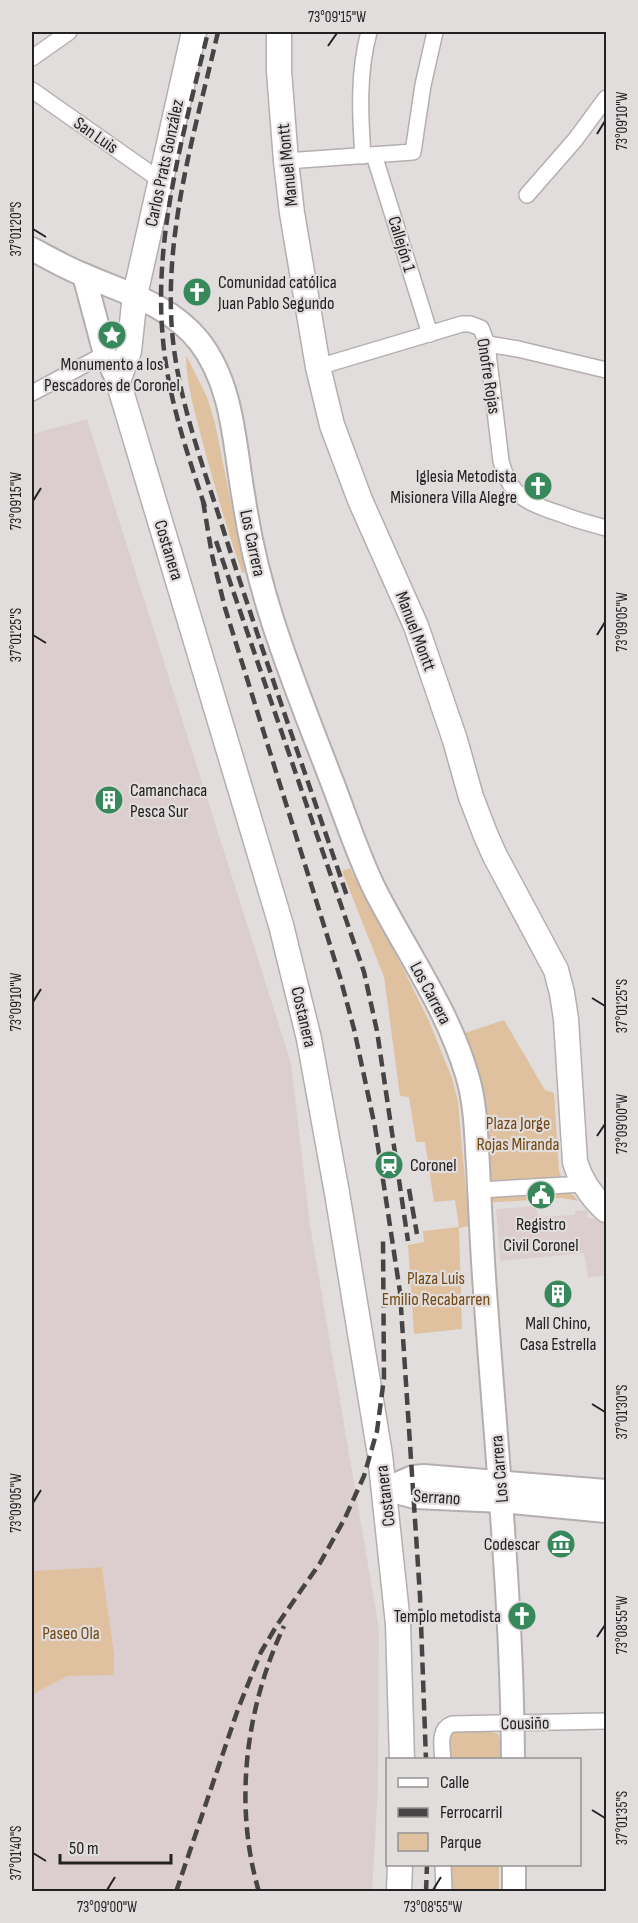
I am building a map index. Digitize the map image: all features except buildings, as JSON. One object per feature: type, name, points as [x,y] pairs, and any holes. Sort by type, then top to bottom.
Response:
[{"type":"main road","name":"Carlos Prats González","points":[[135,295],[194,32]]},
{"type":"main road","name":"Manuel Montt","points":[[279,32],[279,71],[286,161],[298,252],[318,367],[338,445],[416,626],[455,740],[465,778],[495,856],[556,970],[566,1019],[575,1162],[584,1184],[606,1210]]},
{"type":"main road","name":"Los Carrera","points":[[32,249],[84,275],[162,308],[186,327],[207,352],[221,380],[231,413],[247,520],[272,620],[365,869],[442,1011],[467,1074],[474,1114],[501,1491],[513,1758]]},
{"type":"main road","points":[[84,275],[105,354],[118,381]]},
{"type":"main road","points":[[118,381],[129,351],[135,295]]},
{"type":"main road","name":"Costanera","points":[[118,381],[281,925],[302,1005],[337,1193],[385,1489],[398,1624],[402,1758]]},
{"type":"main road","name":"Serrano","points":[[385,1489],[415,1497],[501,1491],[606,1491]]},
{"type":"main road","name":"Serrano","points":[[501,1491],[606,1511]]},
{"type":"main road","points":[[399,1892],[400,1866]]},
{"type":"main road","points":[[514,1866],[514,1892]]},
{"type":"street","points":[[32,58],[69,32]]},
{"type":"street","name":"Callejón 1","points":[[369,32],[363,60],[361,90],[368,155],[430,334]]},
{"type":"street","points":[[286,161],[413,152],[423,85],[435,32]]},
{"type":"street","name":"San Luis","points":[[32,90],[160,180]]},
{"type":"street","points":[[527,195],[559,159],[606,98]]},
{"type":"street","name":"Onofre Rojas","points":[[318,367],[470,324],[483,330],[487,344],[501,460],[513,489],[531,504],[606,528]]},
{"type":"street","points":[[487,344],[606,370]]},
{"type":"street","points":[[32,393],[105,354]]},
{"type":"street","points":[[479,1190],[584,1184]]},
{"type":"street","name":"Cousiño","points":[[443,1758],[442,1736],[445,1728],[452,1724],[606,1721]]},
{"type":"street","points":[[444,1866],[444,1892]]},
{"type":"shaded area","points":[[87,419],[291,1063],[310,1225],[379,1629],[378,1790],[372,1891],[32,1891],[32,1695],[67,1676],[114,1674],[114,1653],[102,1567],[32,1571],[32,434]]},
{"type":"shaded area","points":[[536,1206],[538,1217],[575,1215],[575,1211],[587,1210],[588,1218],[596,1218],[606,1224],[606,1276],[588,1277],[584,1253],[500,1261],[496,1209]]},
{"type":"green space","points":[[186,355],[207,397],[215,423],[245,573],[242,572],[236,556],[207,457],[189,387]]},
{"type":"green space","name":"Plaza Luis Emilio Recabarren","points":[[350,868],[429,1021],[452,1078],[458,1101],[469,1226],[459,1228],[462,1329],[414,1334],[408,1245],[424,1242],[423,1231],[459,1227],[455,1200],[434,1202],[425,1142],[416,1142],[409,1097],[400,1096],[384,977],[342,871]]},
{"type":"green space","name":"Plaza Jorge Rojas Miranda","points":[[504,1020],[545,1090],[554,1093],[559,1170],[564,1186],[579,1201],[562,1198],[483,1203],[456,1036]]},
{"type":"green space","name":"Paseo Ola","points":[[102,1567],[114,1653],[114,1675],[67,1676],[32,1695],[32,1571]]},
{"type":"green space","points":[[452,1731],[498,1734],[501,1741],[501,1758],[445,1758],[446,1739]]},
{"type":"green space","points":[[439,1866],[499,1866],[499,1891],[437,1892]]},
{"type":"railway","points":[[205,507],[185,445],[169,383],[161,301],[162,262],[173,184],[208,32]]},
{"type":"railway","points":[[218,32],[193,136],[174,241],[171,312],[177,369],[190,425],[207,480],[348,899]]},
{"type":"railway","points":[[203,501],[212,555],[225,608],[340,977],[354,1029],[375,1127],[400,1292],[420,1596],[426,1758]]},
{"type":"railway","points":[[216,541],[364,972],[377,1031],[408,1241]]},
{"type":"railway","points":[[409,1189],[417,1234]]},
{"type":"railway","points":[[176,1892],[238,1709],[261,1652],[320,1563],[345,1518],[364,1476],[377,1431],[384,1378],[383,1238]]},
{"type":"railway","points":[[259,1892],[251,1859],[247,1825],[245,1791],[247,1756],[260,1689],[284,1626]]},
{"type":"railway","points":[[426,1892],[427,1866]]},
{"type":"place","name":"Comunidad católica Juan Pablo Segundo","points":[[197,292]]},
{"type":"place","name":"Monumento a los Pescadores de Coronel","points":[[112,335]]},
{"type":"place","name":"Iglesia Metodista Misionera Villa Alegre","points":[[538,486]]},
{"type":"place","name":"Camanchaca Pesca Sur","points":[[109,800]]},
{"type":"place","name":"Coronel","points":[[389,1165]]},
{"type":"place","name":"Registro Civil Coronel","points":[[541,1195]]},
{"type":"place","name":"Mall Chino, Casa Estrella","points":[[558,1294]]},
{"type":"place","name":"Codescar","points":[[561,1544]]},
{"type":"place","name":"Templo metodista","points":[[522,1616]]}]
